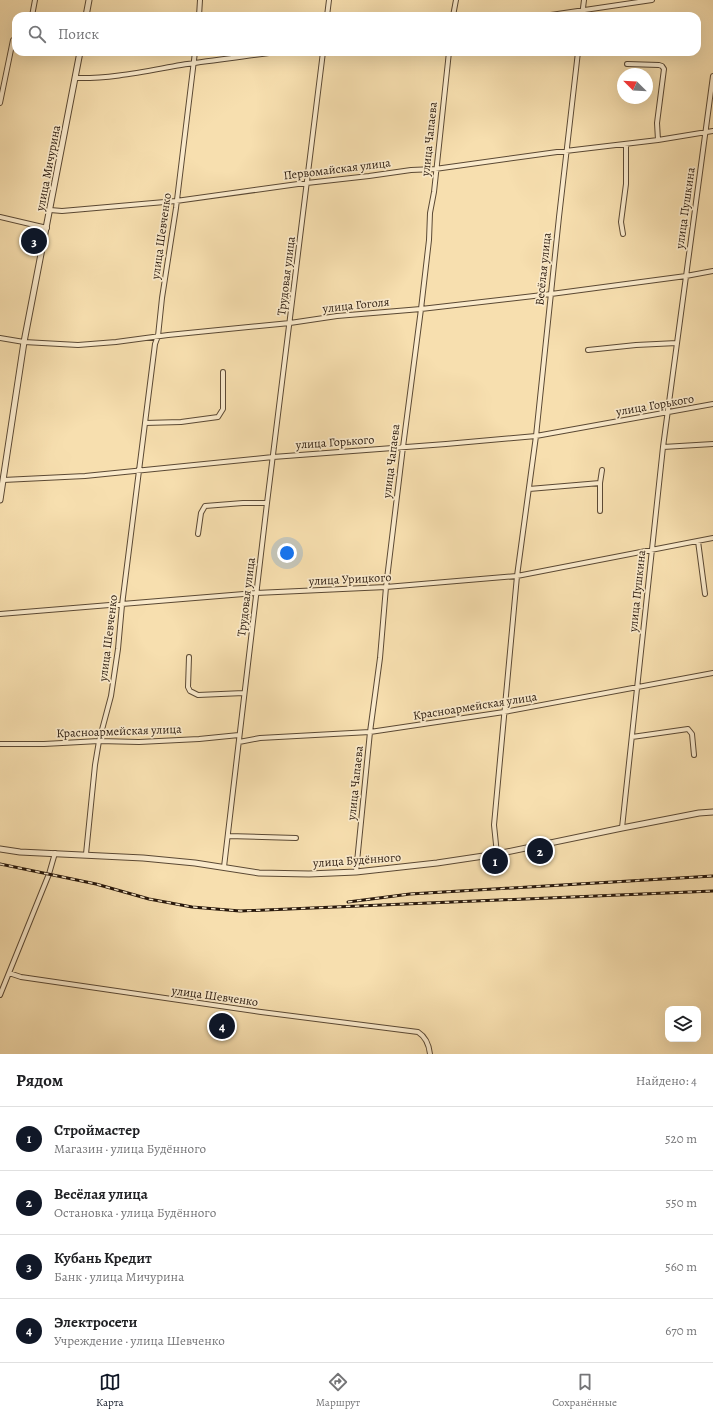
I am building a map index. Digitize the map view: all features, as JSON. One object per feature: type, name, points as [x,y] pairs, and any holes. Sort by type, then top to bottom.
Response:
[{"type":"street","points":[[33,12],[35,0]]},
{"type":"street","points":[[87,12],[89,0]]},
{"type":"street","points":[[199,12],[200,0]]},
{"type":"street","points":[[328,12],[329,0]]},
{"type":"street","points":[[454,12],[456,0]]},
{"type":"street","points":[[583,11],[584,0]]},
{"type":"street","points":[[575,12],[652,0]]},
{"type":"street","points":[[0,103],[12,45]]},
{"type":"street","name":"улица Мичурина","points":[[0,500],[24,342],[79,56]]},
{"type":"street","name":"улица Шевченко","points":[[86,854],[99,741],[112,688],[118,649],[122,605],[136,501],[138,472],[155,344],[158,336],[194,56]]},
{"type":"street","points":[[75,78],[105,77],[248,56]]},
{"type":"street","name":"Трудовая улица","points":[[224,867],[267,502],[308,183],[323,56]]},
{"type":"street","name":"улица Чапаева","points":[[356,872],[370,732],[380,658],[386,587],[402,447],[421,309],[435,169],[449,56]]},
{"type":"street","name":"Весёлая улица","points":[[497,854],[494,825],[517,576],[536,436],[578,56]]},
{"type":"street","points":[[627,64],[659,65],[664,69],[658,106],[658,140]]},
{"type":"street","name":"улица Пушкина","points":[[622,828],[663,447],[713,76]]},
{"type":"street","name":"Первомайская улица","points":[[50,210],[62,211],[176,201],[308,183],[411,170],[435,169],[658,140],[713,131]]},
{"type":"street","points":[[623,234],[621,222],[626,184],[626,144]]},
{"type":"street","points":[[0,217],[46,228]]},
{"type":"street","name":"улица Гоголя","points":[[0,338],[24,342],[78,345],[551,294],[713,271]]},
{"type":"street","points":[[588,350],[636,344],[677,343]]},
{"type":"street","points":[[145,423],[181,422],[218,417],[223,409],[223,372]]},
{"type":"street","name":"улица Горького","points":[[4,480],[138,472],[273,457],[536,436],[713,404]]},
{"type":"street","points":[[663,447],[713,444]]},
{"type":"street","points":[[600,511],[600,483],[602,470]]},
{"type":"street","points":[[529,489],[600,483]]},
{"type":"street","points":[[198,534],[201,513],[205,506],[267,502]]},
{"type":"street","name":"улица Урицкого","points":[[0,614],[256,594],[386,587],[517,576],[713,538]]},
{"type":"street","points":[[698,541],[705,594]]},
{"type":"street","points":[[189,657],[188,687],[194,694],[244,693]]},
{"type":"street","name":"Красноармейская улица","points":[[239,742],[260,738],[370,732],[504,712],[713,673]]},
{"type":"street","points":[[632,737],[688,729],[692,734],[694,754]]},
{"type":"street","name":"Красноармейская улица","points":[[0,744],[146,741],[199,739],[239,735]]},
{"type":"street","name":"улица Будённого","points":[[0,849],[20,852],[86,854],[143,858],[224,867],[259,873],[309,874],[356,872],[437,863],[497,854],[699,813],[713,812]]},
{"type":"street","points":[[228,836],[296,838]]},
{"type":"street","points":[[0,995],[49,874],[55,853]]},
{"type":"street","name":"улица Шевченко","points":[[10,973],[21,977],[261,1012],[418,1032],[423,1036],[429,1045],[430,1054]]},
{"type":"railway","points":[[0,864],[96,884],[149,899],[192,907],[240,911],[713,891]]},
{"type":"railway","points":[[348,902],[410,894],[713,876]]},
{"type":"place","name":"Кубань Кредит","points":[[34,241]]},
{"type":"place","name":"Весёлая улица","points":[[540,851]]},
{"type":"place","name":"Строймастер","points":[[495,861]]},
{"type":"place","name":"Электросети","points":[[222,1026]]}]
